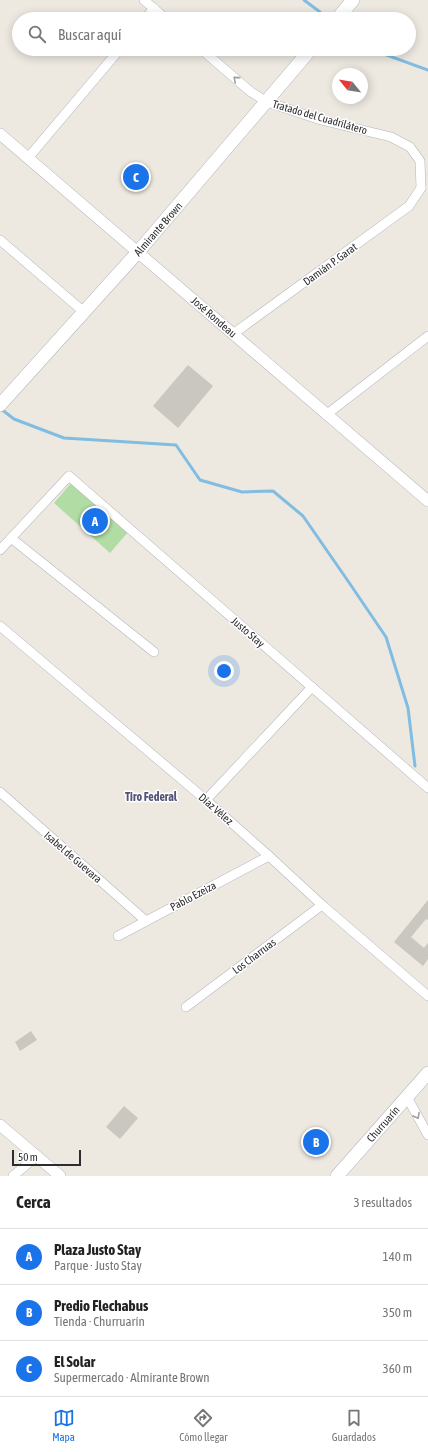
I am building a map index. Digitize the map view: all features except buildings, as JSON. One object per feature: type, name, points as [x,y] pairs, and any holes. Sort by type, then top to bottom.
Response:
[{"type":"main road","points":[[343,12],[353,0]]},
{"type":"main road","name":"Almirante Brown","points":[[2,402],[138,252],[305,56]]},
{"type":"main road","name":"Churruarín","points":[[337,1176],[428,1073]]},
{"type":"street","points":[[144,0],[158,12]]},
{"type":"street","points":[[151,12],[154,8]]},
{"type":"street","points":[[28,158],[114,56]]},
{"type":"street","name":"Tratado del Cuadrilátero","points":[[209,56],[251,92],[267,102],[321,120],[391,137],[410,147],[420,161],[425,190]]},
{"type":"street","name":"José Rondeau","points":[[0,134],[326,415],[427,497]]},
{"type":"street","name":"Damián P. Garat","points":[[233,334],[409,206],[425,190]]},
{"type":"street","points":[[0,240],[84,312]]},
{"type":"street","points":[[326,415],[426,341]]},
{"type":"street","name":"Justo Stay","points":[[11,538],[69,476],[428,788]]},
{"type":"street","points":[[0,550],[11,538],[154,652]]},
{"type":"street","name":"Díaz Vélez","points":[[0,626],[206,800],[322,905],[428,996]]},
{"type":"street","points":[[206,800],[312,687]]},
{"type":"street","name":"Isabel de Guevara","points":[[0,792],[146,921]]},
{"type":"street","name":"Pablo Ezeiza","points":[[118,936],[269,856]]},
{"type":"street","name":"Los Charruas","points":[[186,1007],[322,905]]},
{"type":"street","points":[[407,1097],[428,1135]]},
{"type":"street","points":[[0,1125],[60,1176]]},
{"type":"street","points":[[13,1176],[37,1156]]},
{"type":"green space","points":[[72,482],[128,532],[110,553],[54,503]]},
{"type":"waterway","points":[[304,0],[320,12]]},
{"type":"waterway","points":[[389,56],[428,70]]},
{"type":"waterway","points":[[1,409],[14,419],[64,438],[176,445],[200,480],[242,492],[273,491],[303,516],[386,637],[408,708],[415,766]]},
{"type":"place","name":"El Solar","points":[[136,177]]},
{"type":"place","name":"Plaza Justo Stay","points":[[95,521]]},
{"type":"place","name":"Predio Flechabus","points":[[316,1142]]},
{"type":"district","name":"Tiro Federal","points":[[151,797]]}]
